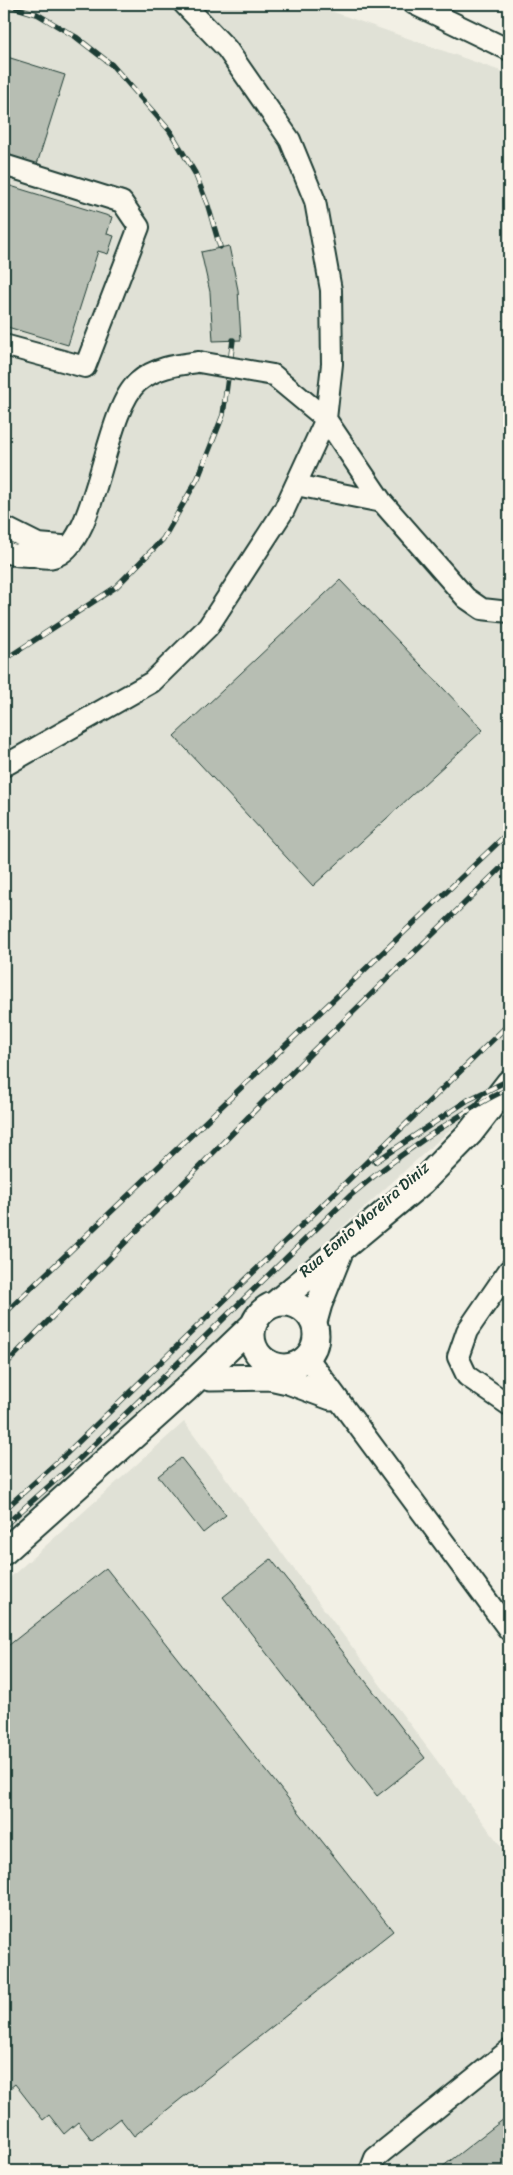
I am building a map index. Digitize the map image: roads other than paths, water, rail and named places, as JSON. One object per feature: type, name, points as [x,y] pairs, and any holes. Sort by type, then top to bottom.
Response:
[{"type":"main road","name":"Rua Eonio Moreira Diniz","points":[[4,1552],[185,1390],[264,1313],[422,1182],[470,1133],[509,1083]]},
{"type":"main road","name":"Rua Eonio Moreira Diniz","points":[[314,1322],[340,1251]]},
{"type":"main road","points":[[290,1303],[304,1309],[314,1322],[316,1334],[314,1347],[302,1361],[283,1367],[270,1364],[258,1354],[252,1340],[264,1313],[290,1303]]},
{"type":"main road","name":"Rua Eonio Moreira Diniz","points":[[185,1390],[210,1378],[232,1364],[257,1362],[270,1364]]},
{"type":"main road","points":[[210,1378],[270,1376],[331,1397]]},
{"type":"street","points":[[4,766],[152,682],[208,627],[284,510],[326,419],[332,364],[331,290],[315,201],[290,140],[227,49],[184,4]]},
{"type":"street","points":[[414,4],[509,50]]},
{"type":"street","points":[[4,165],[122,202],[139,227],[85,367],[4,345]]},
{"type":"street","points":[[4,551],[12,555],[53,558],[69,547],[87,516],[121,409],[137,384],[152,372],[169,366],[199,362],[273,375],[326,419],[382,502],[466,598],[482,609],[509,612]]},
{"type":"street","points":[[296,485],[382,502]]},
{"type":"street","points":[[4,527],[38,544],[69,547]]},
{"type":"street","name":"Rua Eonio Moreira Diniz","points":[[264,1313],[298,1276],[416,1172],[470,1133]]},
{"type":"street","points":[[509,1270],[467,1331],[458,1357],[467,1376],[509,1405]]},
{"type":"street","points":[[302,1361],[331,1397],[352,1419]]},
{"type":"street","points":[[302,1361],[352,1419],[509,1630]]},
{"type":"street","points":[[370,2171],[375,2158],[509,2050]]},
{"type":"railway","points":[[4,4],[37,14],[76,37],[112,65],[170,131],[195,173],[208,206],[220,247]]},
{"type":"railway","points":[[4,660],[116,587],[163,539],[198,478],[223,415],[233,340]]},
{"type":"railway","points":[[4,1314],[509,832]]},
{"type":"railway","points":[[4,1366],[312,1052],[509,860]]},
{"type":"railway","points":[[4,1510],[66,1454],[509,1024]]},
{"type":"railway","points":[[375,1162],[468,1100],[509,1080]]},
{"type":"railway","points":[[4,1526],[75,1463],[351,1195],[428,1137],[481,1102],[509,1089]]}]
